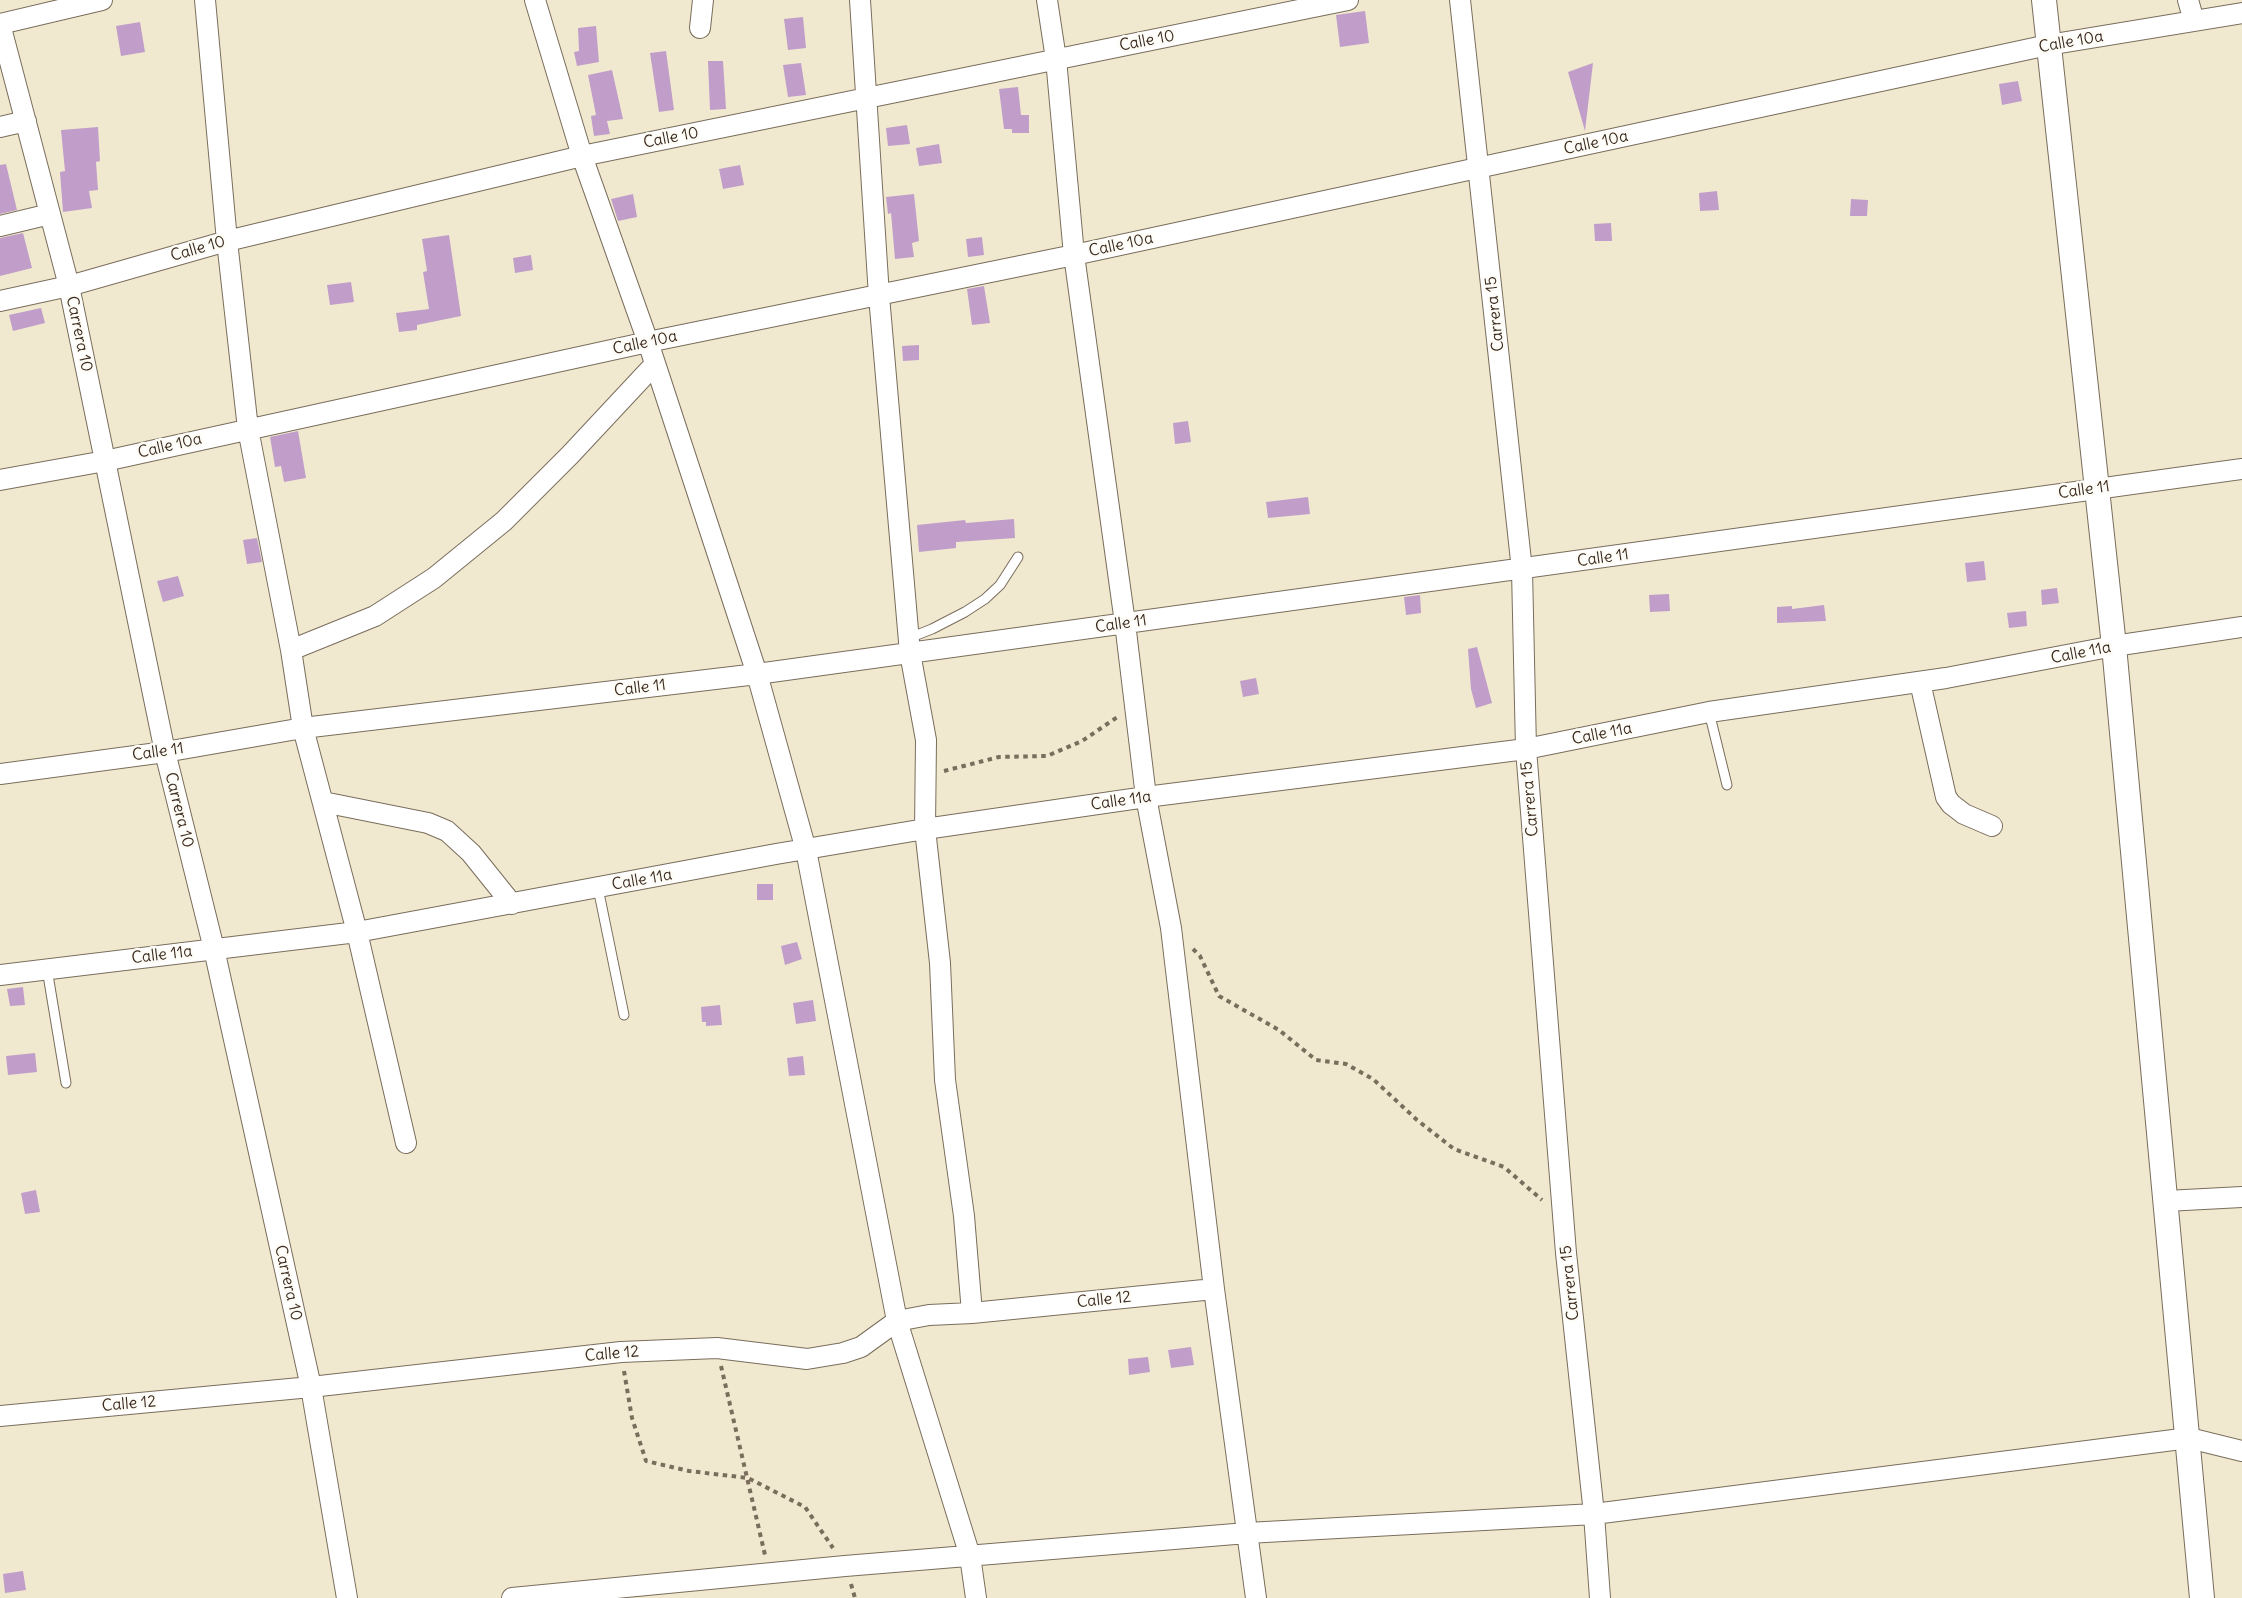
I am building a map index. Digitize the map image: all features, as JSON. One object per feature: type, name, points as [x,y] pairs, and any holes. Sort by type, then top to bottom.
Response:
[{"type":"street","points":[[0,24],[102,0]]},
{"type":"street","points":[[205,0],[227,241],[248,429],[291,650],[303,728],[357,932],[406,1143]]},
{"type":"street","points":[[535,0],[582,156],[648,342],[757,674],[806,850],[897,1321],[970,1556],[976,1598]]},
{"type":"street","points":[[700,28],[703,0]]},
{"type":"street","points":[[860,0],[879,296],[909,646],[926,740],[925,829],[940,963],[945,1080],[964,1216],[972,1313]]},
{"type":"street","points":[[1047,0],[1056,59],[1074,255],[1125,623],[1146,797],[1171,927],[1214,1289],[1256,1598]]},
{"type":"street","name":"Calle 10","points":[[0,301],[69,286],[227,241],[582,156],[1348,0]]},
{"type":"street","name":"Carrera 15","points":[[1460,0],[1522,570],[1526,749],[1566,1253],[1594,1514],[1600,1598]]},
{"type":"street","points":[[2044,0],[2114,646],[2202,1598]]},
{"type":"street","points":[[2188,0],[2194,21]]},
{"type":"street","name":"Calle 10a","points":[[0,480],[105,461],[648,342],[1074,255],[2048,45],[2242,13]]},
{"type":"street","name":"Carrera 10","points":[[0,24],[69,286],[165,752],[214,949],[311,1387],[347,1598]]},
{"type":"street","points":[[0,127],[26,121]]},
{"type":"street","points":[[0,226],[50,214]]},
{"type":"street","points":[[291,650],[375,616],[434,578],[504,521],[570,455],[655,364]]},
{"type":"street","name":"Calle 11","points":[[0,774],[165,752],[303,728],[757,674],[909,646],[1125,623],[2242,469]]},
{"type":"street","name":"Calle 11a","points":[[0,975],[357,932],[925,829],[1146,797],[1526,749],[1709,712],[1920,682],[2114,646],[2242,627]]},
{"type":"street","points":[[1920,682],[1946,797],[1964,814],[1992,826]]},
{"type":"street","points":[[323,801],[428,823],[447,831],[471,853],[512,904]]},
{"type":"street","points":[[2166,1201],[2242,1197]]},
{"type":"street","name":"Calle 12","points":[[0,1416],[311,1387],[621,1352],[717,1348],[807,1359],[843,1353],[861,1347],[897,1321],[929,1315],[972,1313],[1214,1289]]},
{"type":"street","points":[[512,1598],[845,1566],[1247,1533],[1594,1514],[2189,1438],[2242,1451]]},
{"type":"lane","points":[[909,646],[985,599],[1000,585],[1018,557]]},
{"type":"lane","points":[[1709,712],[1727,785]]},
{"type":"lane","points":[[598,888],[624,1016]]},
{"type":"lane","points":[[47,969],[66,1083]]},
{"type":"path","points":[[926,767],[943,772],[999,758],[1047,756],[1082,741],[1105,727],[1135,703]]},
{"type":"path","points":[[1171,927],[1200,956],[1219,996],[1279,1030],[1316,1060],[1346,1064],[1373,1078],[1417,1120],[1454,1149],[1504,1167],[1549,1206],[1564,1208]]},
{"type":"path","points":[[717,1348],[769,1573]]},
{"type":"path","points":[[621,1352],[632,1418],[646,1461],[689,1471],[747,1478],[805,1507],[845,1566],[855,1598]]},
{"type":"building","points":[[1365,11],[1369,43],[1340,47],[1336,15]]},
{"type":"building","points":[[803,17],[806,48],[788,50],[784,19]]},
{"type":"building","points":[[140,22],[145,52],[121,56],[116,26]]},
{"type":"building","points":[[596,26],[599,62],[577,66],[574,52],[579,51],[578,28]]},
{"type":"building","points":[[666,51],[674,110],[659,112],[650,53]]},
{"type":"building","points":[[708,61],[723,61],[726,109],[710,110]]},
{"type":"building","points":[[801,63],[806,95],[788,97],[783,65]]},
{"type":"building","points":[[1593,63],[1585,131],[1568,72]]},
{"type":"building","points":[[612,70],[623,119],[607,121],[610,134],[594,136],[591,116],[596,115],[588,75]]},
{"type":"building","points":[[2018,81],[2022,101],[2002,105],[1999,84]]},
{"type":"building","points":[[1018,87],[1021,115],[1029,115],[1029,133],[1012,133],[1012,129],[1004,129],[999,89]]},
{"type":"building","points":[[907,125],[910,144],[888,146],[886,128]]},
{"type":"building","points":[[98,127],[100,161],[96,162],[98,190],[89,191],[92,208],[63,212],[60,172],[65,171],[61,130]]},
{"type":"building","points":[[939,144],[942,163],[919,166],[916,148]]},
{"type":"building","points":[[6,164],[17,210],[0,214],[0,165]]},
{"type":"building","points":[[740,165],[744,185],[723,189],[719,169]]},
{"type":"building","points":[[1717,191],[1719,210],[1700,211],[1699,193]]},
{"type":"building","points":[[633,194],[637,217],[618,221],[611,199]]},
{"type":"building","points":[[914,194],[919,241],[912,243],[914,257],[895,259],[891,213],[888,214],[886,197]]},
{"type":"building","points":[[1851,199],[1868,200],[1867,216],[1850,216]]},
{"type":"building","points":[[1611,223],[1612,241],[1595,241],[1594,224]]},
{"type":"building","points":[[23,233],[32,268],[0,276],[0,238]]},
{"type":"building","points":[[449,235],[461,316],[417,325],[417,330],[399,332],[396,313],[429,309],[423,272],[427,271],[422,239]]},
{"type":"building","points":[[982,237],[984,255],[968,257],[966,239]]},
{"type":"building","points":[[531,255],[533,270],[515,273],[513,258]]},
{"type":"building","points":[[351,282],[354,302],[330,305],[327,285]]},
{"type":"building","points":[[984,286],[990,323],[972,325],[967,289]]},
{"type":"building","points":[[41,308],[45,323],[13,331],[9,315]]},
{"type":"building","points":[[919,345],[919,360],[903,361],[902,346]]},
{"type":"building","points":[[1188,421],[1191,442],[1175,444],[1173,423]]},
{"type":"building","points":[[298,431],[306,478],[284,482],[281,466],[275,467],[270,437]]},
{"type":"building","points":[[1308,497],[1310,514],[1268,518],[1266,502]]},
{"type":"building","points":[[1014,519],[1015,538],[956,542],[956,548],[919,552],[917,525],[965,520],[966,523]]},
{"type":"building","points":[[257,538],[262,562],[247,564],[243,540]]},
{"type":"building","points":[[1984,561],[1986,580],[1967,582],[1965,563]]},
{"type":"building","points":[[178,576],[184,596],[163,602],[157,581]]},
{"type":"building","points":[[2057,588],[2059,603],[2042,605],[2041,590]]},
{"type":"building","points":[[1669,594],[1670,611],[1650,612],[1649,595]]},
{"type":"building","points":[[1420,595],[1421,613],[1406,615],[1404,597]]},
{"type":"building","points":[[1824,605],[1826,621],[1777,623],[1777,607],[1792,606],[1792,609]]},
{"type":"building","points":[[2026,611],[2027,626],[2009,628],[2007,613]]},
{"type":"building","points":[[1477,647],[1492,703],[1476,708],[1471,689],[1468,649]]},
{"type":"building","points":[[1256,678],[1259,694],[1243,697],[1240,681]]},
{"type":"building","points":[[757,884],[773,884],[773,900],[757,900]]},
{"type":"building","points":[[797,942],[802,959],[785,965],[781,946]]},
{"type":"building","points":[[23,987],[25,1005],[10,1006],[7,989]]},
{"type":"building","points":[[813,1000],[816,1021],[796,1024],[793,1003]]},
{"type":"building","points":[[720,1005],[722,1025],[706,1026],[706,1022],[702,1022],[701,1007]]},
{"type":"building","points":[[35,1053],[37,1072],[8,1075],[6,1056]]},
{"type":"building","points":[[803,1056],[805,1075],[789,1076],[787,1058]]},
{"type":"building","points":[[36,1190],[40,1212],[25,1214],[21,1193]]},
{"type":"building","points":[[1191,1347],[1194,1365],[1171,1368],[1168,1350]]},
{"type":"building","points":[[1148,1357],[1150,1372],[1129,1375],[1128,1359]]},
{"type":"building","points":[[23,1571],[26,1590],[5,1593],[3,1574]]}]
